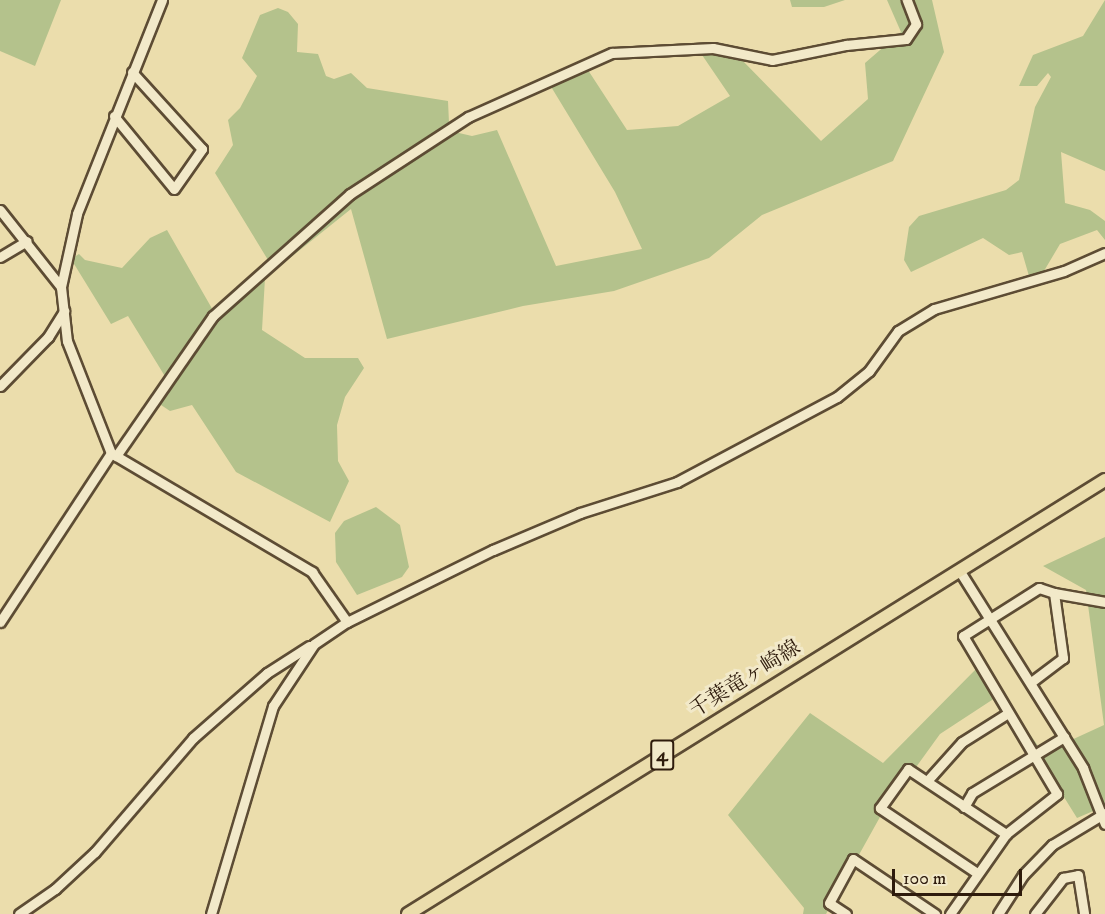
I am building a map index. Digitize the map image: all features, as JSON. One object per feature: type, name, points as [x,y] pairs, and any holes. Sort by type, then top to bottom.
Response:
[{"type":"main road","name":"千葉竜ヶ崎線","points":[[408,914],[1105,480]]},
{"type":"street","points":[[162,0],[77,214],[61,287],[67,340],[113,455],[312,572],[347,622]]},
{"type":"street","points":[[0,622],[113,455],[220,309],[350,194],[468,117],[612,53],[713,48],[772,60],[846,45],[906,39],[916,24],[907,0]]},
{"type":"street","points":[[114,116],[174,189],[202,149],[132,72]]},
{"type":"street","points":[[0,210],[27,241],[61,287]]},
{"type":"street","points":[[0,257],[27,241]]},
{"type":"street","points":[[19,914],[55,889],[95,852],[193,738],[267,674],[347,622],[493,550],[580,513],[677,482],[837,397],[869,371],[898,331],[934,309],[1064,271],[1105,253]]},
{"type":"street","points":[[0,386],[48,338],[64,311]]},
{"type":"street","points":[[959,570],[992,619],[1083,768],[1105,824]]},
{"type":"street","points":[[950,914],[1006,834],[1057,794],[963,636],[1039,588],[1105,602]]},
{"type":"street","points":[[1031,682],[1063,658],[1054,593]]},
{"type":"street","points":[[211,914],[273,706],[314,644]]},
{"type":"street","points":[[927,781],[962,742],[1008,713]]},
{"type":"street","points":[[964,807],[972,793],[1033,753],[1064,736]]},
{"type":"street","points":[[977,873],[880,808],[908,769],[1006,834]]},
{"type":"street","points":[[998,914],[1023,875],[1052,845],[1103,814]]},
{"type":"street","points":[[846,914],[829,903],[853,859],[935,914]]},
{"type":"street","points":[[1035,914],[1063,878],[1078,875],[1084,914]]},
{"type":"green space","points":[[0,0],[61,0],[35,66],[0,51]]},
{"type":"green space","points":[[790,0],[845,0],[824,7],[792,7]]},
{"type":"green space","points":[[887,0],[932,0],[944,52],[893,161],[762,215],[709,258],[614,291],[523,306],[387,339],[351,209],[265,278],[262,330],[305,358],[358,358],[364,368],[345,397],[337,425],[338,461],[349,481],[330,522],[236,472],[192,405],[170,411],[158,403],[166,378],[128,316],[111,324],[71,259],[79,254],[85,260],[122,268],[150,238],[167,230],[214,312],[268,260],[215,173],[233,145],[228,120],[240,108],[257,76],[242,58],[260,15],[278,8],[288,12],[298,24],[297,52],[318,54],[326,76],[334,79],[351,73],[367,88],[448,101],[449,123],[459,133],[472,136],[497,130],[556,266],[642,249],[615,192],[550,85],[586,67],[627,130],[678,126],[730,96],[700,52],[712,52],[740,58],[821,141],[868,99],[865,63],[901,32]]},
{"type":"green space","points":[[1105,0],[1105,171],[1061,152],[1065,203],[1090,210],[1105,221],[1105,240],[1097,230],[1060,244],[1044,271],[1029,276],[1022,252],[1009,255],[983,238],[911,272],[904,260],[909,227],[919,216],[1006,190],[1019,180],[1035,107],[1051,77],[1048,73],[1037,86],[1019,86],[1033,55],[1083,36]]},
{"type":"green space","points":[[376,507],[400,525],[409,567],[402,577],[357,595],[336,562],[335,533],[344,521]]},
{"type":"green space","points":[[1105,537],[1105,806],[1077,818],[1044,765],[995,698],[940,734],[880,817],[826,914],[803,914],[804,908],[728,815],[810,713],[883,763],[981,664],[1043,753],[1104,725],[1086,590],[1043,566]]}]
